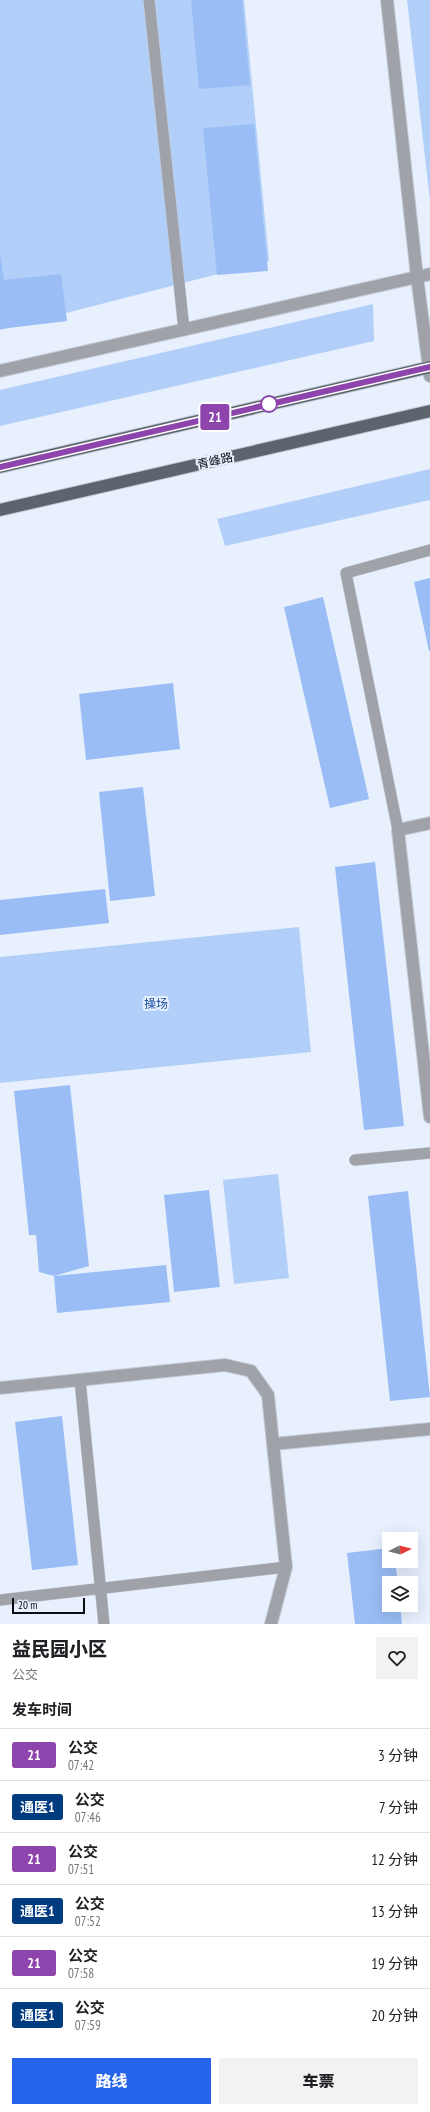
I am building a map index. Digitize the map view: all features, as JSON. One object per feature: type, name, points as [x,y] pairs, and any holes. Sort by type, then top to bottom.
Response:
[{"type":"main road","points":[[0,467],[430,370]]},
{"type":"main road","name":"青峰路","points":[[0,510],[430,411]]},
{"type":"street","points":[[387,0],[417,278],[430,370]]},
{"type":"street","points":[[0,370],[430,274]]},
{"type":"street","points":[[430,823],[398,830],[430,1117]]},
{"type":"street","points":[[0,1388],[225,1365],[251,1371],[268,1395],[286,1567],[271,1624]]},
{"type":"street","points":[[273,1444],[430,1428]]},
{"type":"lane","points":[[149,0],[184,330]]},
{"type":"lane","points":[[398,830],[346,573],[430,550]]},
{"type":"lane","points":[[355,1160],[430,1153]]},
{"type":"lane","points":[[80,1380],[104,1624]]},
{"type":"lane","points":[[0,1600],[286,1567]]},
{"type":"green space","points":[[0,0],[244,0],[269,261],[0,330]]},
{"type":"green space","points":[[407,0],[430,0],[430,201]]},
{"type":"green space","points":[[373,304],[374,341],[0,426],[0,390]]},
{"type":"green space","points":[[430,469],[430,500],[225,546],[217,519]]},
{"type":"green space","name":"操场","points":[[299,927],[311,1052],[0,1083],[0,957]]},
{"type":"green space","points":[[278,1174],[289,1278],[234,1284],[223,1180]]},
{"type":"building","points":[[191,0],[242,0],[250,85],[199,89]]},
{"type":"building","points":[[254,124],[268,271],[217,275],[203,128]]},
{"type":"building","points":[[0,253],[4,280],[61,274],[67,321],[0,329]]},
{"type":"building","points":[[430,578],[430,651],[429,651],[414,582]]},
{"type":"building","points":[[323,597],[369,799],[330,808],[284,607]]},
{"type":"building","points":[[173,683],[180,749],[86,760],[79,694]]},
{"type":"building","points":[[143,787],[155,896],[110,901],[99,792]]},
{"type":"building","points":[[375,862],[404,1126],[364,1130],[335,867]]},
{"type":"building","points":[[105,889],[109,923],[0,935],[0,900]]},
{"type":"building","points":[[70,1085],[89,1266],[54,1276],[39,1272],[36,1235],[29,1235],[14,1091]]},
{"type":"building","points":[[209,1190],[220,1287],[174,1292],[164,1195]]},
{"type":"building","points":[[408,1191],[430,1397],[390,1401],[368,1196]]},
{"type":"building","points":[[166,1265],[170,1302],[57,1313],[54,1276]]},
{"type":"building","points":[[62,1416],[78,1565],[32,1570],[15,1422]]},
{"type":"building","points":[[382,1549],[382,1568],[396,1568],[397,1576],[382,1576],[382,1612],[401,1612],[402,1624],[355,1624],[347,1553]]},
{"type":"bus line","name":"21","points":[[0,467],[430,367]]}]
